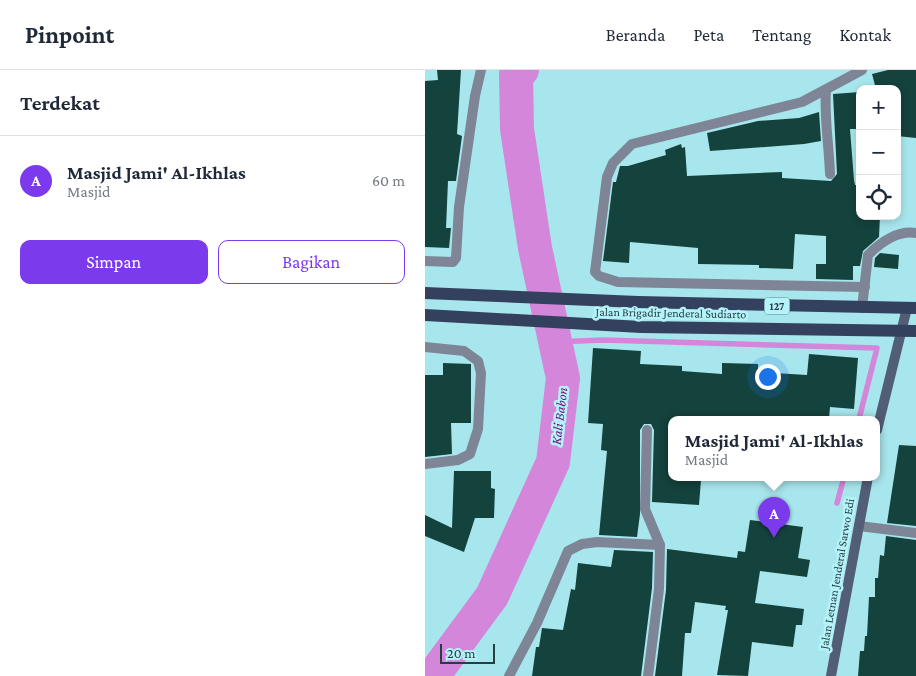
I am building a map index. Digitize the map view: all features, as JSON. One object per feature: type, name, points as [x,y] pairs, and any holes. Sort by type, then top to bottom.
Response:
[{"type":"main road","name":"Jalan Brigadir Jenderal Sudiarto","points":[[425,293],[638,302],[912,308]]},
{"type":"main road","points":[[880,418],[902,331],[912,308]]},
{"type":"main road","name":"Jalan Brigadir Jenderal Sudiarto","points":[[425,315],[641,327],[916,331]]},
{"type":"main road","name":"Jalan Letnan Jenderal Sarwo Edi","points":[[831,676],[867,481]]},
{"type":"street","points":[[425,260],[453,262],[456,258],[459,207],[475,96],[481,70]]},
{"type":"street","points":[[862,70],[802,102],[632,144],[613,163],[607,177],[595,272],[599,276],[618,282],[865,287]]},
{"type":"street","points":[[826,90],[825,118],[828,129],[830,174]]},
{"type":"street","points":[[863,308],[868,255],[886,240],[905,233],[916,233]]},
{"type":"street","points":[[425,348],[464,350],[478,361],[481,373],[478,429],[470,454],[458,460],[425,464]]},
{"type":"street","points":[[647,430],[645,510],[660,545],[659,589],[648,676]]},
{"type":"street","points":[[859,526],[916,534]]},
{"type":"street","points":[[509,676],[537,623],[568,552],[582,544],[597,542],[660,545]]},
{"type":"building","points":[[437,70],[461,70],[457,134],[462,136],[456,181],[448,181],[446,228],[451,228],[449,248],[425,247],[425,81],[438,80]]},
{"type":"building","points":[[888,70],[916,70],[916,138],[901,136],[901,85],[875,85],[872,74]]},
{"type":"building","points":[[856,92],[856,129],[850,129],[856,185],[856,220],[880,220],[879,237],[863,251],[860,266],[853,266],[853,280],[816,279],[816,264],[826,264],[826,236],[795,234],[793,269],[759,268],[759,265],[698,264],[698,248],[630,242],[629,263],[603,261],[613,182],[616,182],[620,166],[628,166],[666,155],[665,150],[681,144],[682,148],[685,147],[687,176],[782,172],[782,178],[831,181],[837,174],[833,94]]},
{"type":"building","points":[[819,112],[821,141],[710,151],[707,133],[758,121],[799,118]]},
{"type":"building","points":[[880,253],[899,255],[898,269],[874,267],[875,258]]},
{"type":"building","points":[[593,348],[641,351],[640,364],[682,366],[682,371],[722,374],[722,363],[758,364],[758,372],[807,375],[809,354],[858,358],[854,409],[830,407],[829,416],[668,416],[668,481],[701,481],[699,505],[652,502],[654,430],[651,424],[644,424],[640,430],[640,514],[637,537],[599,535],[607,451],[601,450],[603,424],[588,423]]},
{"type":"building","points":[[443,363],[471,364],[471,423],[451,423],[452,454],[425,457],[425,375],[443,375]]},
{"type":"building","points":[[899,445],[916,446],[916,526],[887,523]]},
{"type":"building","points":[[454,471],[491,471],[491,488],[495,489],[494,518],[475,518],[464,552],[425,536],[425,515],[452,528]]},
{"type":"building","points":[[750,520],[803,527],[798,558],[810,560],[807,577],[760,571],[755,603],[804,609],[802,625],[796,625],[793,647],[752,642],[748,676],[717,675],[728,610],[725,610],[726,606],[695,602],[691,633],[685,633],[682,676],[655,676],[666,590],[667,549],[737,558],[738,551],[745,552]]},
{"type":"building","points":[[886,536],[916,540],[916,676],[858,676],[860,651],[864,651],[865,636],[867,636],[869,597],[875,597],[875,578],[878,578],[880,555],[884,556]]},
{"type":"building","points":[[614,550],[653,552],[652,588],[641,676],[532,676],[536,647],[539,647],[542,628],[563,630],[571,589],[575,590],[578,563],[611,567]]},
{"type":"waterway","name":"Kali Babon","points":[[433,676],[492,596],[553,462],[563,378],[535,248],[517,129],[516,74],[522,70]]},
{"type":"waterway","points":[[555,342],[603,340],[877,348],[860,416]]},
{"type":"waterway","points":[[837,503],[843,481]]},
{"type":"place","name":"Masjid Jami' Al-Ikhlas","points":[[774,538]]}]
